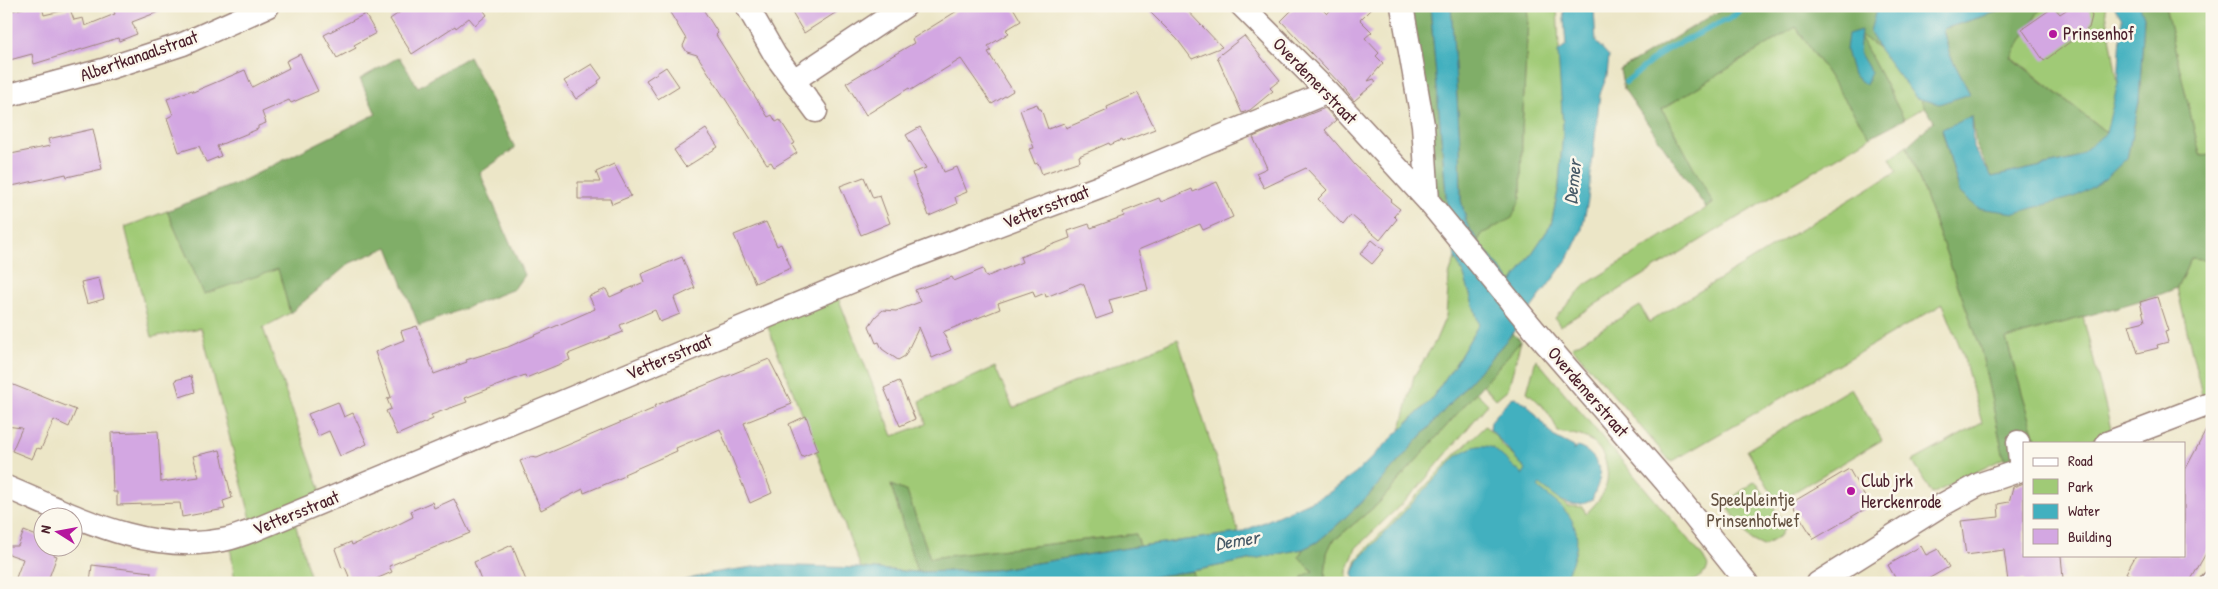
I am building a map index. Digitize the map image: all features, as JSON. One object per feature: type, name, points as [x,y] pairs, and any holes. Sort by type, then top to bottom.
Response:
[{"type":"street","name":"Albertkanaalstraat","points":[[6,96],[106,69],[183,44],[268,6]]},
{"type":"street","points":[[747,6],[775,55],[816,111]]},
{"type":"street","points":[[794,80],[905,6]]},
{"type":"street","name":"Overdemerstraat","points":[[1242,6],[1328,92],[1428,201],[1529,323],[1666,482],[1747,583]]},
{"type":"street","points":[[1402,6],[1423,125],[1428,201]]},
{"type":"street","name":"Vettersstraat","points":[[6,487],[80,518],[132,537],[183,543],[222,541],[252,532],[889,266],[1099,187],[1328,92]]},
{"type":"street","points":[[2110,442],[2212,403]]},
{"type":"street","points":[[1818,583],[1949,501],[1980,484],[2023,470],[2018,442]]},
{"type":"green space","points":[[1407,6],[1430,6],[1447,206],[1434,194]]},
{"type":"green space","points":[[1451,6],[1527,6],[1521,198],[1512,218],[1482,234],[1478,241],[1467,224],[1461,200],[1460,144]]},
{"type":"green space","points":[[1527,6],[1557,6],[1563,128],[1559,186],[1551,225],[1512,283],[1478,241],[1482,234],[1495,226],[1521,198]]},
{"type":"green space","points":[[1728,6],[1915,6],[1870,31],[1878,48],[1859,34],[1904,119],[1870,137],[1796,27],[1662,109],[1713,203],[1706,208],[1624,89],[1620,70]]},
{"type":"green space","points":[[2015,6],[2042,6],[2011,57],[2107,133],[2074,159],[1992,177],[1976,147],[1972,116],[1942,130],[1960,193],[1977,207],[2013,211],[2127,158],[2139,102],[2144,17],[2139,6],[2165,6],[2200,155],[2212,154],[2212,260],[2191,258],[2177,288],[2156,296],[2006,339],[2037,442],[2023,442],[2006,467],[1980,346],[1907,146],[1934,121],[1920,99],[1970,94],[1949,53],[1943,29]]},
{"type":"green space","points":[[2042,6],[2105,6],[2118,83],[2107,133],[2011,56]]},
{"type":"green space","points":[[2165,6],[2212,6],[2212,154],[2200,155]]},
{"type":"green space","points":[[1796,27],[1870,137],[1560,326],[1555,318],[1585,285],[1713,204],[1662,109]]},
{"type":"green space","points":[[1858,33],[1878,48],[1939,104],[1921,100],[1925,107],[1904,119]]},
{"type":"green space","points":[[469,56],[515,148],[480,173],[524,275],[514,289],[419,326],[388,247],[350,263],[290,313],[278,269],[204,294],[167,211],[240,182],[376,114],[360,79],[399,57],[418,87]]},
{"type":"green space","points":[[1907,146],[1980,346],[2004,458],[1932,494],[1913,461],[1982,423],[1962,352],[1943,304],[1671,462],[1572,347],[1640,306],[1649,322],[1897,171],[1890,158]]},
{"type":"green space","points":[[167,211],[204,294],[278,268],[290,313],[263,328],[322,494],[252,523],[201,328],[152,337],[125,227]]},
{"type":"green space","points":[[1455,258],[1464,275],[1479,324],[1458,360],[1430,401],[1401,429],[1414,376],[1435,342],[1446,316],[1449,275]]},
{"type":"green space","points":[[2191,258],[2212,260],[2212,392],[2202,395],[2177,288]]},
{"type":"green space","points":[[837,295],[893,436],[926,424],[920,401],[995,367],[1013,408],[1178,339],[1239,533],[1140,546],[1136,534],[930,558],[907,492],[891,485],[917,572],[861,568],[766,322]]},
{"type":"green space","points":[[2083,317],[2112,433],[2085,442],[2037,442],[2006,339]]},
{"type":"green space","points":[[1513,333],[1521,341],[1378,504],[1332,542],[1327,553],[1325,577],[1327,583],[1301,583],[1302,577],[1313,571],[1299,557],[1303,549],[1317,542],[1367,497]]},
{"type":"green space","points":[[1521,341],[1508,389],[1496,399],[1482,384]]},
{"type":"green space","points":[[1536,359],[1703,557],[1708,566],[1706,572],[1691,583],[1355,583],[1353,573],[1357,559],[1449,461],[1485,426],[1543,486],[1567,506],[1583,507],[1586,514],[1597,501],[1606,487],[1607,472],[1604,458],[1591,441],[1583,437],[1558,432],[1545,410],[1527,392]]},
{"type":"green space","points":[[1851,388],[1882,440],[1777,502],[1747,450]]},
{"type":"green space","points":[[1476,392],[1488,404],[1418,488],[1356,548],[1347,571],[1347,583],[1327,583],[1325,577],[1327,552],[1332,542],[1378,504]]},
{"type":"green space","name":"Speelpleintje Prinsenhofwef","points":[[1755,481],[1786,525],[1780,536],[1763,546],[1751,540],[1727,506],[1735,496]]},
{"type":"green space","points":[[891,485],[907,492],[930,558],[1136,534],[1140,546],[994,570],[917,572]]},
{"type":"green space","points":[[295,523],[312,583],[235,583],[230,545]]},
{"type":"green space","points":[[1303,549],[1299,557],[1313,572],[1302,577],[1301,583],[1195,583],[1193,571]]},
{"type":"green space","points":[[1193,571],[1195,583],[1109,583]]},
{"type":"water","name":"Demer","points":[[1430,6],[1451,6],[1460,144],[1461,200],[1467,224],[1478,241],[1512,283],[1551,225],[1559,186],[1563,128],[1558,52],[1566,46],[1563,6],[1597,6],[1594,9],[1596,42],[1609,56],[1607,76],[1600,94],[1588,200],[1582,229],[1569,257],[1513,333],[1367,497],[1317,542],[1303,549],[1193,571],[1109,583],[675,583],[711,573],[767,565],[917,572],[994,570],[1140,546],[1239,533],[1327,494],[1355,474],[1430,401],[1458,360],[1479,324],[1464,275],[1455,258],[1447,206]]},
{"type":"water","points":[[1879,6],[2015,6],[1943,29],[1949,53],[1970,94],[1939,104],[1916,98],[1878,48],[1870,31]]},
{"type":"water","points":[[2114,6],[2140,6],[2144,17],[2139,102],[2127,158],[2105,179],[2077,196],[2015,213],[1978,208],[1960,193],[1942,129],[1972,116],[1973,148],[1992,177],[2074,159],[2106,133],[2118,83],[2122,19]]},
{"type":"water","points":[[1861,30],[1859,52],[1871,72],[1866,85],[1853,75],[1846,50],[1848,34]]},
{"type":"water","points":[[1515,397],[1527,404],[1553,436],[1574,447],[1573,451],[1577,447],[1591,455],[1599,470],[1599,481],[1592,500],[1577,505],[1564,502],[1540,485],[1538,487],[1567,513],[1574,525],[1577,542],[1576,550],[1562,583],[1355,583],[1353,573],[1358,561],[1460,454],[1478,446],[1488,446],[1493,448],[1523,475],[1526,470],[1490,429],[1491,421],[1511,398]]},
{"type":"building","points":[[32,6],[42,6],[44,15],[70,9],[74,20],[83,18],[85,26],[115,14],[112,6],[171,7],[132,22],[137,34],[119,41],[118,38],[34,64],[32,54],[6,61],[6,12]]},
{"type":"building","points":[[409,6],[484,6],[482,8],[487,15],[475,25],[469,18],[456,28],[455,26],[412,54],[390,19]]},
{"type":"building","points":[[666,6],[701,6],[718,33],[716,35],[768,117],[772,115],[776,122],[780,120],[795,143],[792,145],[797,153],[774,167],[771,162],[767,164],[697,55],[687,52],[683,46],[686,39]]},
{"type":"building","points":[[788,6],[846,6],[804,33]]},
{"type":"building","points":[[965,6],[1012,6],[1021,21],[1006,30],[1009,33],[988,46],[991,51],[988,52],[1013,91],[992,104],[961,59],[866,115],[846,83],[914,43],[912,39]]},
{"type":"building","points":[[1144,6],[1183,6],[1222,47],[1192,59],[1177,39]]},
{"type":"building","points":[[1296,6],[1319,6],[1327,14],[1334,6],[1374,6],[1360,20],[1372,32],[1365,38],[1379,53],[1376,56],[1383,63],[1368,81],[1374,79],[1376,82],[1354,101],[1281,21]]},
{"type":"building","name":"Prinsenhof","points":[[2072,6],[2087,6],[2092,16],[2089,28],[2044,61],[2022,29],[2054,7],[2060,14]]},
{"type":"building","points":[[365,14],[376,33],[354,45],[356,48],[337,58],[324,35]]},
{"type":"building","points":[[1244,36],[1280,80],[1270,88],[1273,91],[1250,110],[1242,113],[1217,57]]},
{"type":"building","points":[[300,54],[318,91],[291,103],[289,100],[262,112],[266,123],[258,126],[258,129],[217,146],[221,156],[206,162],[199,146],[179,152],[167,118],[173,115],[167,99],[192,90],[193,92],[245,70],[252,87],[289,68],[286,61]]},
{"type":"building","points":[[592,64],[602,78],[598,81],[599,83],[576,99],[564,81]]},
{"type":"building","points":[[666,67],[679,86],[658,99],[646,80]]},
{"type":"building","points":[[1138,93],[1155,129],[1122,142],[1121,140],[1110,145],[1109,143],[1079,156],[1080,161],[1042,174],[1038,163],[1035,164],[1029,149],[1034,148],[1020,110],[1037,104],[1039,109],[1041,109],[1048,129],[1064,123],[1066,128],[1108,110],[1107,107]]},
{"type":"building","points":[[1325,108],[1336,120],[1325,130],[1355,165],[1392,199],[1390,201],[1400,209],[1394,216],[1397,219],[1380,240],[1351,215],[1343,225],[1318,199],[1327,190],[1306,168],[1264,188],[1256,173],[1267,168],[1253,137]]},
{"type":"building","points":[[920,127],[938,157],[944,172],[957,167],[967,192],[955,197],[957,204],[929,216],[912,173],[926,168],[906,135]]},
{"type":"building","points":[[93,129],[102,169],[67,177],[66,174],[12,186],[6,155],[50,146],[48,139]]},
{"type":"building","points":[[706,129],[718,147],[686,167],[674,150]]},
{"type":"building","points":[[614,164],[631,196],[612,204],[610,199],[578,199],[578,182],[600,182],[596,172]]},
{"type":"building","points":[[864,177],[873,198],[880,196],[890,223],[861,235],[840,186]]},
{"type":"building","points":[[1217,182],[1233,217],[1203,230],[1200,224],[1138,250],[1148,290],[1109,300],[1113,313],[1096,319],[1084,285],[1081,283],[1046,297],[1045,293],[1035,297],[1033,291],[998,303],[1000,309],[943,332],[951,350],[932,358],[919,327],[905,356],[898,360],[882,349],[879,342],[876,343],[869,326],[876,316],[883,310],[896,311],[920,302],[915,290],[952,277],[954,281],[983,269],[986,277],[1022,262],[1020,257],[1070,238],[1068,231],[1089,224],[1091,228],[1124,216],[1123,212],[1159,198],[1161,202],[1192,189],[1193,192]]},
{"type":"building","points":[[766,222],[777,246],[781,244],[791,268],[755,283],[734,235]]},
{"type":"building","points":[[1372,240],[1384,250],[1372,264],[1360,254]]},
{"type":"building","points":[[682,257],[695,288],[674,298],[680,314],[660,322],[655,310],[620,325],[623,332],[568,354],[570,360],[526,378],[525,375],[465,398],[467,402],[431,415],[433,419],[397,435],[386,411],[391,409],[387,399],[391,397],[375,352],[404,340],[401,331],[417,326],[434,374],[467,362],[466,360],[508,347],[595,309],[589,296],[606,289],[610,297],[644,282],[641,274]]},
{"type":"building","points":[[99,278],[104,299],[87,304],[81,282]]},
{"type":"building","points":[[2157,297],[2168,331],[2165,332],[2168,342],[2157,345],[2158,348],[2138,353],[2129,325],[2145,321],[2140,302]]},
{"type":"building","points":[[769,359],[792,404],[744,423],[772,493],[750,503],[720,429],[676,448],[677,451],[624,474],[625,476],[584,493],[583,489],[541,510],[520,461],[530,457],[537,458],[655,408],[654,406]]},
{"type":"building","points":[[191,376],[195,392],[180,397],[175,380]]},
{"type":"building","points":[[899,381],[915,419],[900,426],[884,388]]},
{"type":"building","points":[[6,382],[76,410],[69,427],[54,420],[41,449],[37,448],[32,459],[12,451],[22,428],[6,426]]},
{"type":"building","points":[[338,402],[344,417],[353,413],[367,444],[340,456],[329,431],[318,436],[308,414]]},
{"type":"building","points":[[806,416],[818,450],[802,457],[789,424]]},
{"type":"building","points":[[2212,419],[2212,543],[2189,583],[2142,583],[2126,573],[2135,556],[2186,556],[2186,468]]},
{"type":"building","points":[[158,431],[161,482],[199,477],[193,456],[220,450],[232,498],[223,501],[225,509],[182,517],[180,503],[117,505],[117,492],[113,492],[111,433]]},
{"type":"building","points":[[1849,469],[1870,506],[1814,539],[1791,503]]},
{"type":"building","points":[[2023,483],[2023,556],[2061,556],[2063,579],[2052,583],[2024,583],[2024,580],[2008,582],[2004,550],[1966,555],[1961,521],[1999,517],[1998,504],[2009,502],[2013,487]]},
{"type":"building","points":[[454,499],[470,533],[389,566],[392,572],[367,583],[362,583],[360,578],[351,581],[345,567],[342,568],[335,549],[351,542],[352,545],[393,527],[413,517],[411,511],[432,502],[434,508]]},
{"type":"building","points":[[24,531],[32,534],[32,556],[57,556],[47,583],[14,583],[23,559],[6,553],[6,546],[18,546]]},
{"type":"building","points":[[512,545],[527,583],[482,583],[474,562]]},
{"type":"building","points":[[1921,546],[1926,555],[1938,549],[1949,567],[1921,583],[1898,583],[1888,565]]},
{"type":"building","points":[[92,565],[151,572],[150,583],[90,583]]},
{"type":"waterway","points":[[1626,82],[1665,50],[1732,17],[1744,6]]},
{"type":"place","name":"Prinsenhof","points":[[2053,34]]},
{"type":"place","name":"Club jrk Herckenrode","points":[[1851,491]]}]
